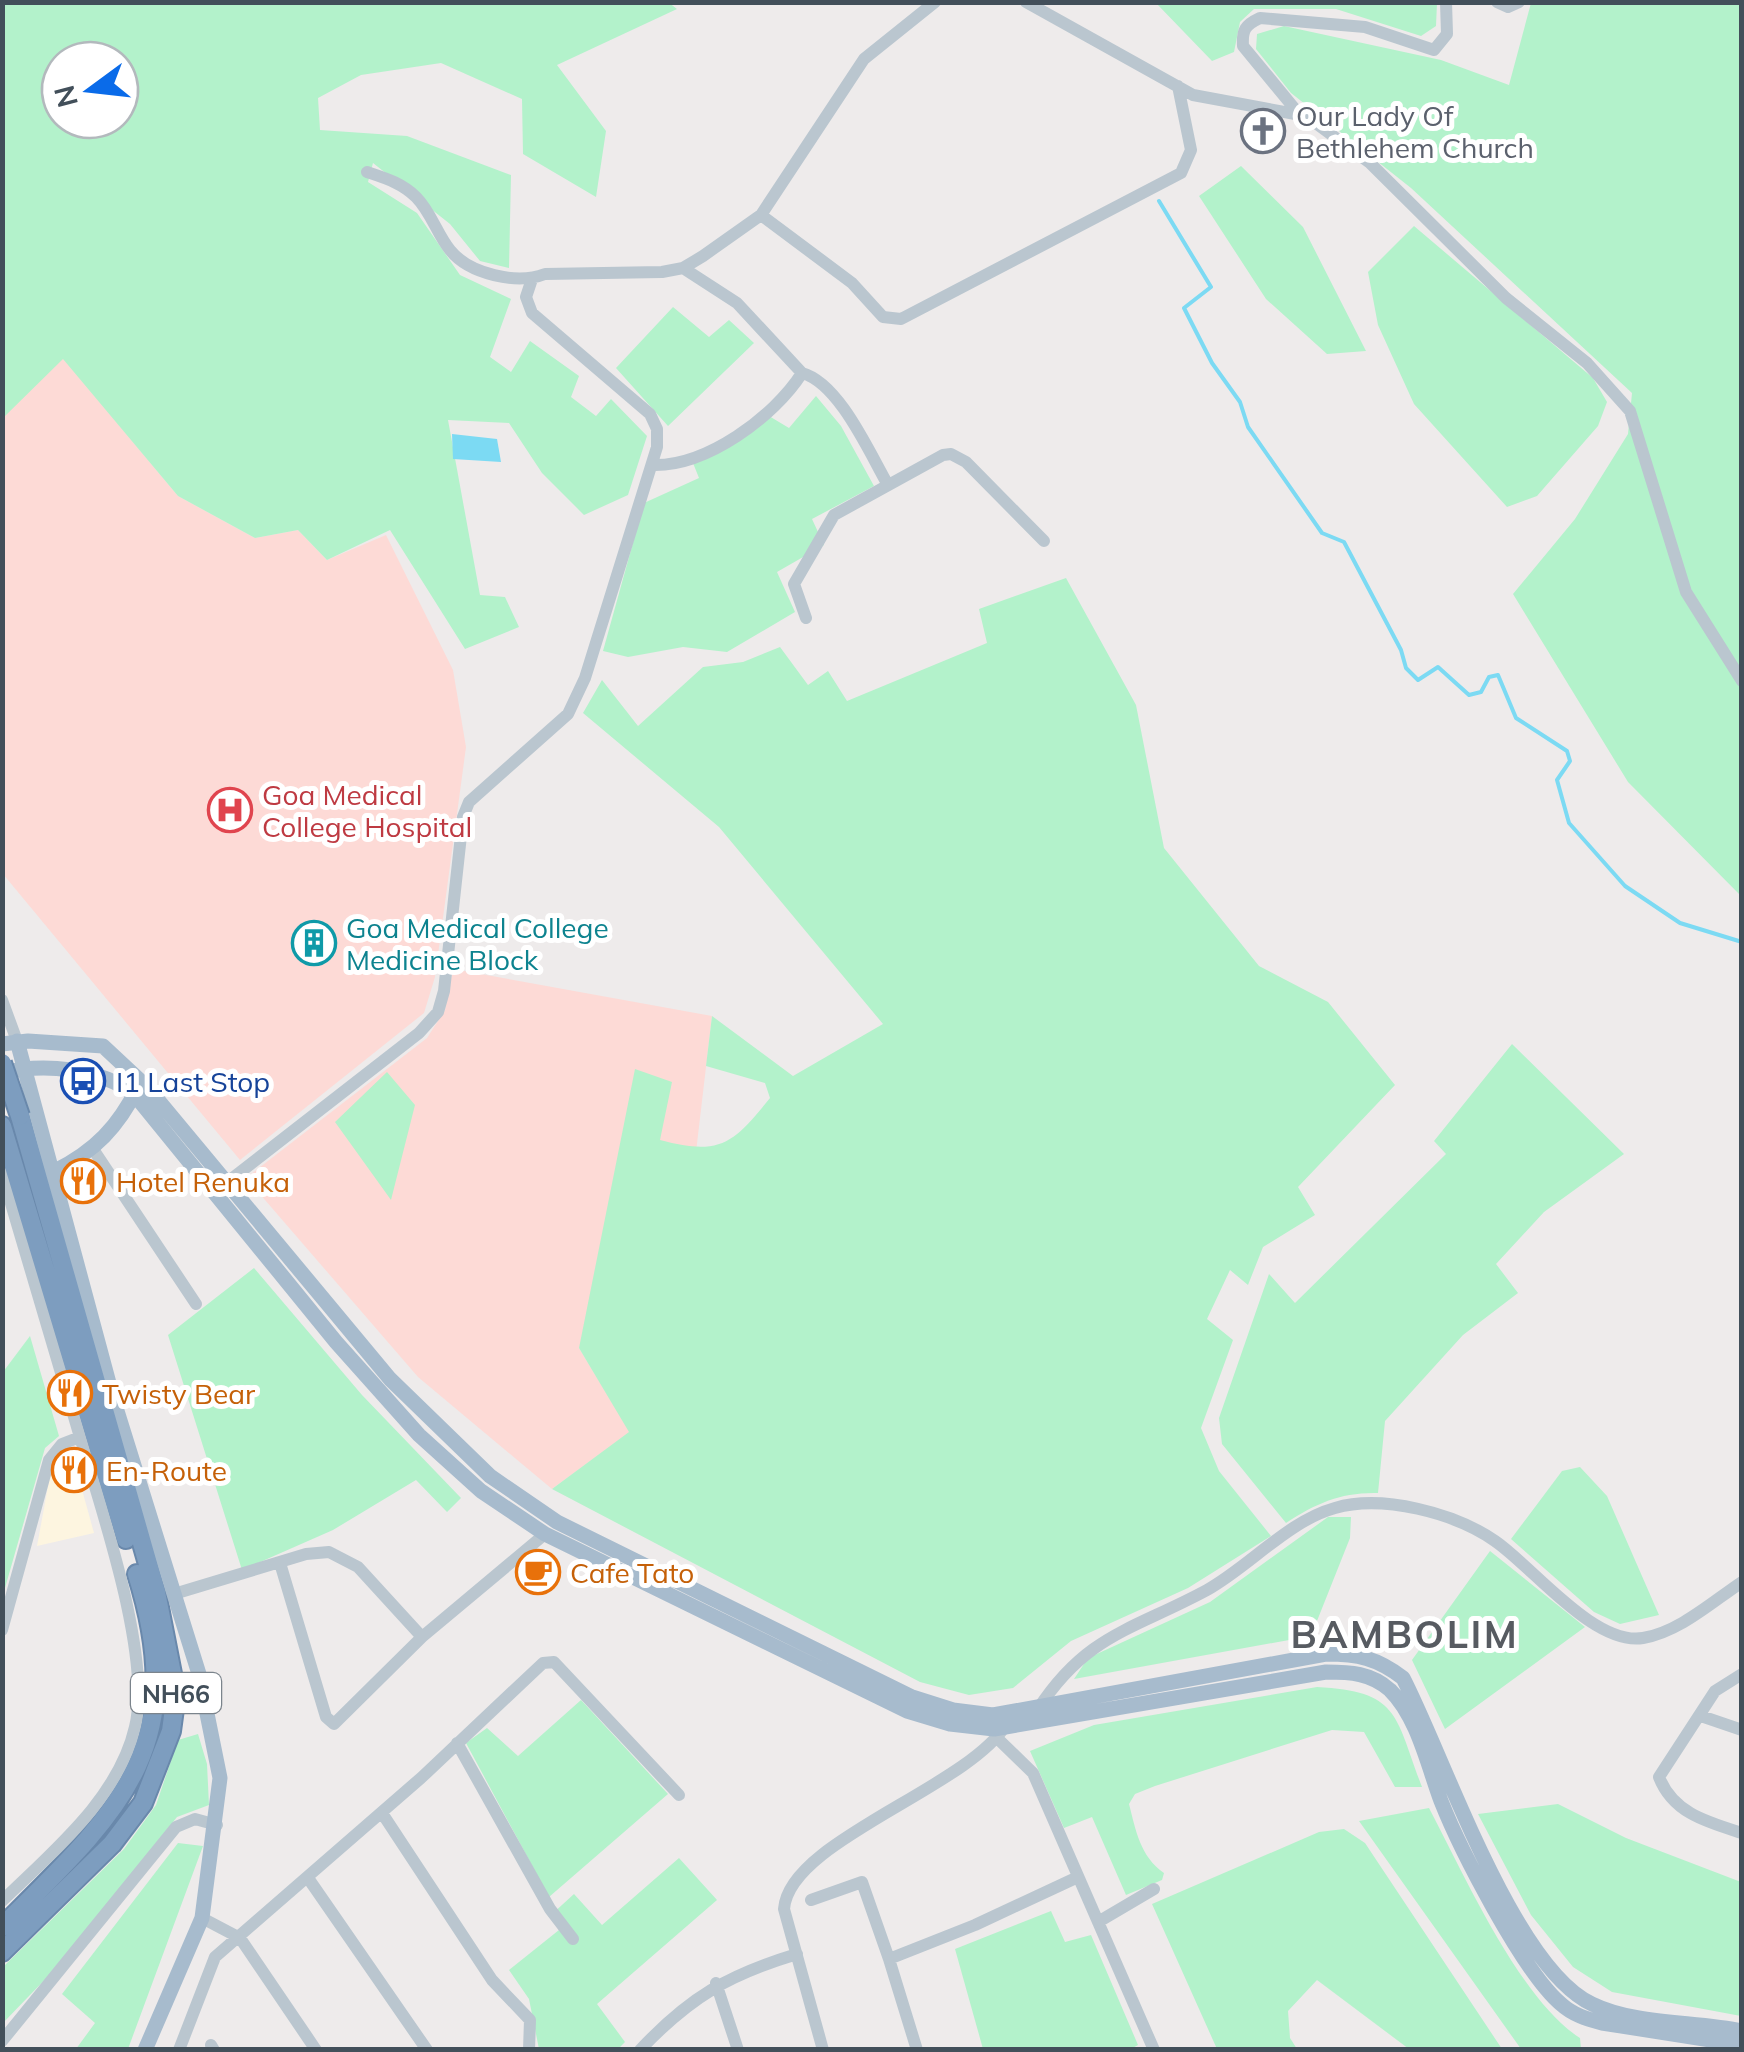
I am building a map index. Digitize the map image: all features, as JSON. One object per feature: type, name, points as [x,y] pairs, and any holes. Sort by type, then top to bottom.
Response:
[{"type":"highway","name":"NH66","points":[[2,1063],[160,1610],[176,1694],[171,1731],[143,1803],[112,1844],[2,1952]]},
{"type":"highway","name":"NH66","points":[[2,1126],[144,1595],[158,1683],[142,1758],[125,1796],[96,1834],[2,1927]]},
{"type":"main road","points":[[10,1043],[90,1043],[110,1050],[418,1435],[481,1491],[545,1534],[907,1710],[950,1724],[1030,1722],[1326,1672],[1370,1676],[1392,1692],[1412,1725],[1452,1826],[1479,1880],[1546,1988],[1562,2005],[1602,2024],[1742,2045]]},
{"type":"main road","points":[[10,1043],[25,1068],[55,1171],[120,1423],[215,1742],[220,1778],[202,1918],[145,2050]]},
{"type":"main road","points":[[2,1074],[25,1068],[93,1074],[138,1087]]},
{"type":"main road","points":[[55,1171],[93,1149],[119,1123],[138,1087]]},
{"type":"main road","points":[[218,1189],[390,1379],[460,1450],[534,1508],[912,1698],[1004,1725],[1039,1707],[1326,1654],[1355,1654],[1380,1660],[1404,1678],[1491,1873],[1545,1961],[1572,1991],[1607,2010],[1742,2030]]},
{"type":"street","points":[[367,172],[402,185],[418,198],[450,251],[470,267],[532,279],[545,274],[683,268],[761,215],[864,58],[935,2]]},
{"type":"street","points":[[1026,2],[1193,95],[1299,114]]},
{"type":"street","points":[[1446,2],[1447,34],[1434,50],[1341,24],[1260,18],[1248,23],[1242,33],[1243,46],[1299,114],[1370,162],[1506,298],[1587,363],[1630,412],[1686,592],[1742,681]]},
{"type":"street","points":[[1496,2],[1508,7],[1519,2]]},
{"type":"street","points":[[761,215],[852,283],[883,317],[900,319],[1181,173],[1190,150],[1178,86]]},
{"type":"street","points":[[683,268],[737,303],[802,373],[817,377],[854,424],[888,486]]},
{"type":"street","points":[[218,1189],[419,1033],[438,1012],[444,991],[463,817],[469,802],[568,714],[585,678],[652,465],[657,429],[650,414],[532,313],[526,297],[532,279]]},
{"type":"street","points":[[652,465],[700,454],[738,434],[769,410],[802,373]]},
{"type":"street","points":[[806,618],[794,584],[826,522],[943,455],[956,456],[989,482],[1044,541]]},
{"type":"street","points":[[2,1000],[10,1043]]},
{"type":"street","points":[[93,1149],[196,1304]]},
{"type":"street","points":[[2,1173],[113,1549],[136,1664],[136,1727],[127,1753],[105,1790],[68,1836],[2,1901]]},
{"type":"street","points":[[2,1630],[50,1460],[62,1444],[80,1437]]},
{"type":"street","points":[[1030,1722],[1065,1670],[1098,1642],[1214,1586],[1310,1518],[1336,1507],[1388,1505],[1451,1519],[1493,1539],[1595,1625],[1620,1638],[1641,1638],[1668,1630],[1742,1582]]},
{"type":"street","points":[[280,1563],[326,1718],[334,1724],[422,1637],[545,1534]]},
{"type":"street","points":[[174,1594],[330,1552],[358,1566],[422,1637]]},
{"type":"street","points":[[178,2050],[215,1958],[549,1660],[679,1795]]},
{"type":"street","points":[[1742,1674],[1716,1691],[1659,1776],[1667,1796],[1698,1819],[1742,1833]]},
{"type":"street","points":[[1701,1716],[1742,1730]]},
{"type":"street","points":[[823,2050],[784,1908],[785,1891],[796,1874],[964,1766],[1004,1725],[1033,1773],[1154,2050]]},
{"type":"street","points":[[458,1743],[550,1909],[573,1940]]},
{"type":"street","points":[[382,1812],[492,1980],[530,2020],[530,2050]]},
{"type":"street","points":[[2,2041],[176,1827],[194,1818],[217,1824]]},
{"type":"street","points":[[888,1959],[975,1925],[1078,1877]]},
{"type":"street","points":[[308,1878],[427,2050]]},
{"type":"street","points":[[811,1900],[862,1882],[917,2050]]},
{"type":"street","points":[[1098,1922],[1154,1889]]},
{"type":"street","points":[[202,1918],[240,1938],[316,2050]]},
{"type":"street","points":[[640,2050],[675,2012],[716,1983],[797,1954]]},
{"type":"street","points":[[716,1983],[738,2050]]},
{"type":"shaded area","name":"Goa Medical College Hospital","points":[[2,337],[63,358],[178,496],[255,538],[298,530],[327,560],[386,535],[453,670],[466,747],[435,977],[424,1013],[240,1160],[3,874]]},
{"type":"shaded area","points":[[453,969],[712,1016],[694,1169],[579,1348],[630,1432],[552,1489],[418,1377],[246,1178],[427,1038],[445,1010]]},
{"type":"shaded area","points":[[73,1457],[94,1533],[37,1546],[52,1465]]},
{"type":"green space","points":[[668,2],[677,9],[557,65],[606,131],[596,197],[523,154],[522,99],[441,63],[361,75],[318,98],[320,130],[407,136],[511,175],[509,268],[480,261],[450,224],[373,163],[368,182],[417,213],[460,275],[511,299],[490,357],[511,372],[530,341],[579,376],[571,397],[596,416],[611,399],[647,436],[628,495],[584,515],[542,473],[509,423],[448,420],[480,595],[505,597],[519,627],[465,649],[390,530],[327,560],[298,530],[255,538],[178,496],[63,359],[3,418],[3,3]]},
{"type":"green space","points":[[1156,3],[1437,3],[1436,26],[1421,36],[1336,9],[1254,9],[1240,22],[1234,52],[1212,61]]},
{"type":"green space","points":[[1531,3],[1741,3],[1741,896],[1628,782],[1513,594],[1575,519],[1628,434],[1632,393],[1411,188],[1291,93],[1256,49],[1257,34],[1284,26],[1441,60],[1509,85]]},
{"type":"green space","points":[[1241,166],[1303,227],[1366,351],[1327,354],[1266,299],[1199,196]]},
{"type":"green space","points":[[1414,226],[1593,378],[1607,402],[1598,426],[1537,496],[1507,507],[1414,404],[1378,325],[1368,272]]},
{"type":"green space","points":[[673,307],[709,337],[729,320],[754,343],[668,426],[616,368]]},
{"type":"green space","points":[[816,396],[841,426],[874,486],[812,519],[824,545],[777,572],[795,612],[727,652],[683,647],[628,657],[603,651],[644,503],[699,478],[693,463],[769,416],[789,428]]},
{"type":"green space","points":[[1066,578],[1136,705],[1164,848],[1259,966],[1328,1002],[1395,1085],[1298,1187],[1315,1215],[1263,1247],[1248,1285],[1230,1270],[1207,1319],[1233,1340],[1201,1428],[1219,1471],[1271,1536],[1188,1588],[1071,1641],[1013,1688],[969,1695],[920,1682],[552,1489],[629,1432],[579,1348],[635,1069],[672,1082],[660,1140],[711,1146],[735,1136],[770,1098],[765,1083],[706,1066],[712,1016],[793,1076],[883,1024],[719,827],[583,713],[602,680],[638,726],[703,667],[743,662],[780,647],[808,685],[828,671],[847,701],[987,643],[979,609]]},
{"type":"green space","points":[[1512,1044],[1624,1154],[1544,1212],[1496,1264],[1518,1293],[1463,1335],[1385,1421],[1378,1493],[1330,1500],[1286,1523],[1222,1444],[1219,1418],[1269,1274],[1295,1303],[1446,1154],[1434,1141]]},
{"type":"green space","points":[[387,1072],[415,1105],[391,1200],[335,1122]]},
{"type":"green space","points":[[254,1268],[362,1395],[461,1498],[447,1512],[416,1480],[333,1530],[242,1570],[168,1335]]},
{"type":"green space","points":[[30,1336],[59,1436],[45,1448],[3,1595],[3,1372]]},
{"type":"green space","points":[[1580,1467],[1607,1496],[1659,1615],[1620,1624],[1594,1612],[1511,1539],[1562,1471]]},
{"type":"green space","points":[[1328,1517],[1351,1517],[1350,1538],[1311,1636],[1074,1679],[1088,1658],[1210,1602]]},
{"type":"green space","points":[[1490,1551],[1585,1627],[1445,1729],[1412,1660]]},
{"type":"green space","points":[[1317,1687],[1365,1694],[1391,1712],[1422,1787],[1395,1787],[1364,1732],[1332,1730],[1155,1786],[1135,1794],[1129,1804],[1144,1851],[1164,1873],[1162,1880],[1126,1895],[1092,1817],[1064,1828],[1030,1751],[1094,1725]]},
{"type":"green space","points":[[581,1700],[668,1794],[549,1897],[466,1743],[487,1728],[518,1756]]},
{"type":"green space","points":[[198,1734],[207,1764],[209,1805],[177,1817],[56,1968],[3,2023],[3,1967],[124,1849],[156,1805],[178,1740]]},
{"type":"green space","points":[[1558,1804],[1626,1838],[1741,1882],[1741,2016],[1612,1992],[1573,1967],[1531,1915],[1478,1814]]},
{"type":"green space","points":[[1429,1808],[1515,1965],[1557,2020],[1580,2038],[1581,2049],[1521,2049],[1359,1821]]},
{"type":"green space","points":[[1344,1829],[1365,1843],[1502,2049],[1409,2049],[1317,1980],[1288,2011],[1290,2038],[1297,2049],[1217,2049],[1152,1904],[1319,1832]]},
{"type":"green space","points":[[178,1843],[203,1846],[128,2049],[76,2049],[95,2023],[62,1994]]},
{"type":"green space","points":[[679,1858],[717,1900],[597,2004],[625,2042],[618,2049],[539,2049],[529,1999],[509,1970],[559,1930],[551,1915],[574,1894],[602,1925]]},
{"type":"green space","points":[[1051,1911],[1065,1942],[1091,1935],[1138,2045],[1129,2050],[983,2049],[955,1949]]},
{"type":"water","points":[[452,434],[497,439],[501,462],[453,459]]},
{"type":"waterway","points":[[1159,201],[1211,287],[1184,308],[1212,363],[1240,402],[1248,427],[1322,533],[1344,542],[1401,650],[1406,668],[1418,680],[1438,667],[1469,695],[1481,692],[1489,677],[1498,675],[1516,718],[1567,751],[1570,761],[1557,780],[1569,823],[1625,886],[1680,923],[1742,942]]},
{"type":"place","name":"Our Lady Of Bethlehem Church","points":[[1263,131]]},
{"type":"place","name":"Goa Medical College Hospital","points":[[230,810]]},
{"type":"place","name":"Goa Medical College Medicine Block","points":[[314,943]]},
{"type":"place","name":"I1 Last Stop","points":[[83,1081]]},
{"type":"place","name":"Hotel Renuka","points":[[83,1181]]},
{"type":"place","name":"Twisty Bear","points":[[70,1393]]},
{"type":"place","name":"En-Route","points":[[74,1470]]},
{"type":"place","name":"Cafe Tato","points":[[538,1572]]},
{"type":"district","name":"BAMBOLIM","points":[[1405,1634]]}]
